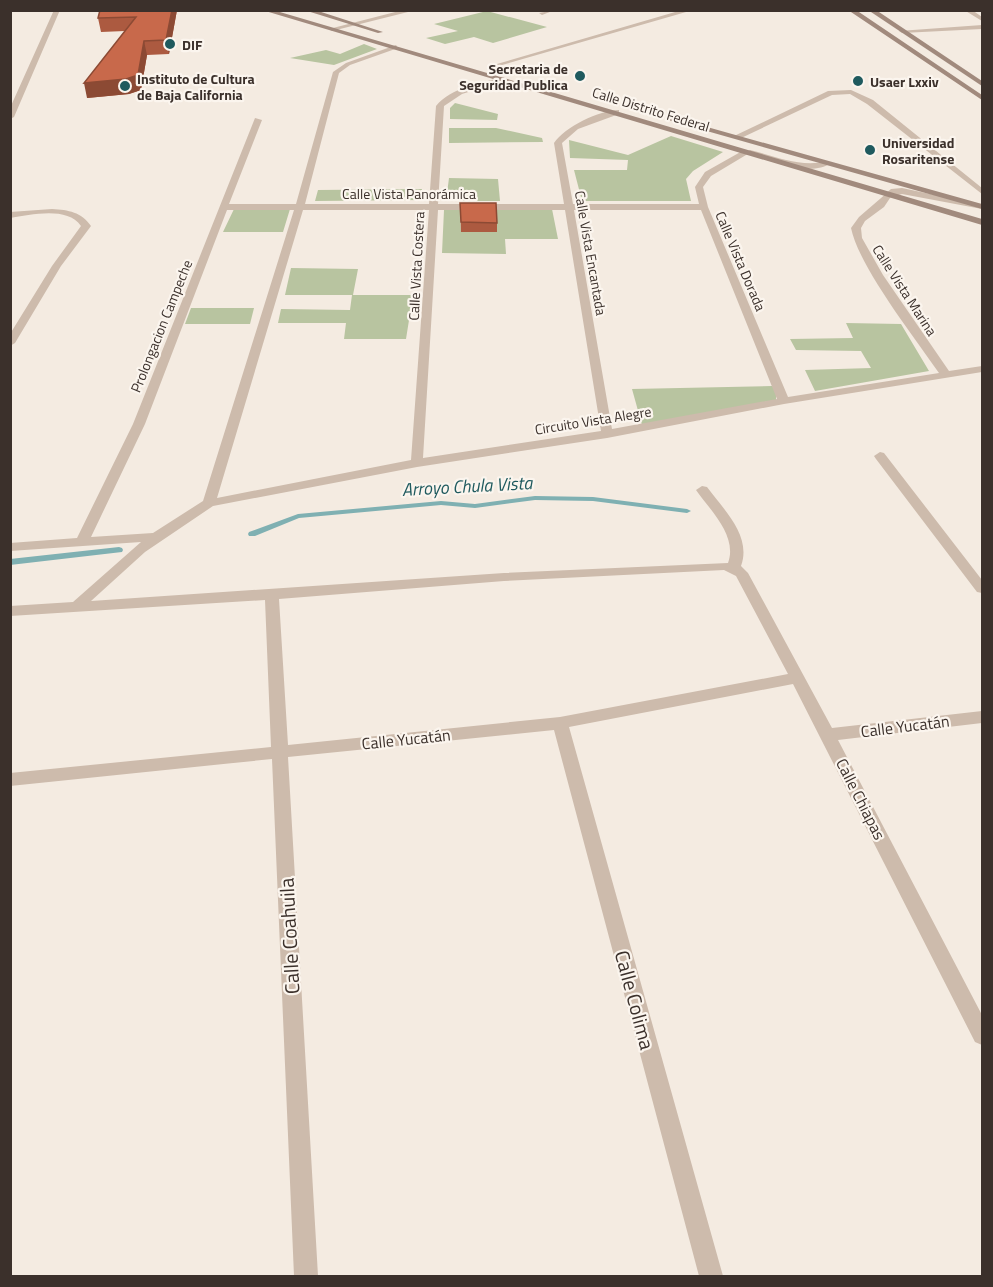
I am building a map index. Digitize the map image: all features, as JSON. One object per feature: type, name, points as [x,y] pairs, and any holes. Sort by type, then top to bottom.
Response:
[{"type":"main road","name":"Calle Distrito Federal","points":[[265,10],[982,222]]},
{"type":"main road","points":[[308,10],[385,34]]},
{"type":"main road","points":[[850,10],[982,99]]},
{"type":"main road","points":[[871,10],[982,84]]},
{"type":"main road","points":[[483,63],[513,71]]},
{"type":"main road","name":"Calle Distrito Federal","points":[[665,116],[982,207]]},
{"type":"street","points":[[10,117],[57,10]]},
{"type":"street","points":[[332,29],[364,19],[413,10]]},
{"type":"street","points":[[542,13],[552,10]]},
{"type":"street","points":[[493,66],[690,10]]},
{"type":"street","points":[[967,10],[982,19]]},
{"type":"street","points":[[902,31],[982,27]]},
{"type":"street","points":[[209,503],[300,207],[336,72],[348,64],[396,47]]},
{"type":"street","name":"Calle Vista Costera","points":[[417,463],[440,106],[443,101],[452,96],[504,79]]},
{"type":"street","points":[[736,137],[831,93],[851,92],[870,102],[982,192]]},
{"type":"street","name":"Calle Vista Encantada","points":[[607,434],[558,143],[560,137],[616,112]]},
{"type":"street","name":"Prolongacion Campeche","points":[[82,540],[139,423],[258,120]]},
{"type":"street","points":[[747,152],[805,166],[814,167],[826,163]]},
{"type":"street","name":"Calle Vista Dorada","points":[[747,152],[729,160],[708,174],[699,186],[704,207],[784,401]]},
{"type":"street","points":[[888,195],[902,190],[982,207]]},
{"type":"street","name":"Calle Vista Marina","points":[[888,195],[880,207],[856,227],[856,236],[945,374]]},
{"type":"street","name":"Calle Vista Panorámica","points":[[223,207],[704,207]]},
{"type":"street","points":[[10,215],[67,212],[83,218],[86,226],[57,266],[10,343]]},
{"type":"street","name":"Circuito Vista Alegre","points":[[79,605],[112,571],[155,537],[209,503],[417,463],[607,434],[784,401],[982,369]]},
{"type":"street","points":[[880,456],[982,589]]},
{"type":"street","points":[[10,611],[272,595],[504,577],[724,566],[734,568],[738,560],[738,550],[734,534],[702,490]]},
{"type":"street","points":[[10,547],[82,540],[155,537]]},
{"type":"street","name":"Calle Chiapas","points":[[734,568],[741,573],[798,678],[982,1035]]},
{"type":"street","name":"Calle Coahuila","points":[[272,595],[306,1276]]},
{"type":"street","name":"Calle Yucatán","points":[[10,780],[560,723],[798,678]]},
{"type":"street","name":"Calle Yucatán","points":[[827,735],[982,717]]},
{"type":"street","name":"Calle Colima","points":[[560,723],[711,1276]]},
{"type":"green space","points":[[487,11],[547,27],[493,43],[474,37],[445,44],[426,38],[458,31],[434,24]]},
{"type":"green space","points":[[364,44],[377,49],[334,65],[290,58],[326,50],[340,54]]},
{"type":"green space","points":[[455,103],[498,114],[497,120],[450,119],[450,108]]},
{"type":"green space","points":[[449,128],[496,128],[542,138],[543,142],[449,143]]},
{"type":"green space","points":[[671,136],[723,152],[693,171],[686,179],[691,201],[582,201],[574,170],[627,170],[628,160],[570,158],[569,140],[628,155]]},
{"type":"green space","points":[[449,178],[498,179],[500,201],[446,201]]},
{"type":"green space","points":[[422,189],[421,200],[315,201],[318,190]]},
{"type":"green space","points":[[234,209],[290,209],[283,232],[223,232]]},
{"type":"green space","points":[[460,209],[461,232],[495,209],[552,209],[558,239],[505,239],[506,254],[442,253],[444,210]]},
{"type":"green space","points":[[291,268],[358,269],[353,295],[413,295],[406,339],[344,339],[346,323],[278,323],[281,309],[350,310],[352,295],[285,295]]},
{"type":"green space","points":[[191,308],[254,308],[250,324],[185,324]]},
{"type":"green space","points":[[846,323],[901,324],[929,371],[815,391],[805,370],[871,368],[861,351],[796,350],[790,339],[853,338]]},
{"type":"green space","points":[[772,386],[776,391],[776,400],[642,425],[632,389]]},
{"type":"building","points":[[100,10],[172,10],[166,40],[144,41],[138,75],[126,79],[84,83],[136,17],[98,18]]},
{"type":"building","points":[[460,203],[496,203],[497,223],[461,222]]},
{"type":"waterway","name":"Arroyo Chula Vista","points":[[252,534],[298,516],[441,503],[475,506],[535,498],[593,499],[687,511]]},
{"type":"waterway","name":"Arroyo Chula Vista","points":[[10,562],[119,550]]},
{"type":"place","name":"DIF","points":[[170,44]]},
{"type":"place","name":"Secretaria de Seguridad Publica","points":[[580,76]]},
{"type":"place","name":"Usaer Lxxiv","points":[[858,81]]},
{"type":"place","name":"Instituto de Cultura de Baja California","points":[[125,86]]},
{"type":"place","name":"Universidad Rosaritense","points":[[870,150]]}]
